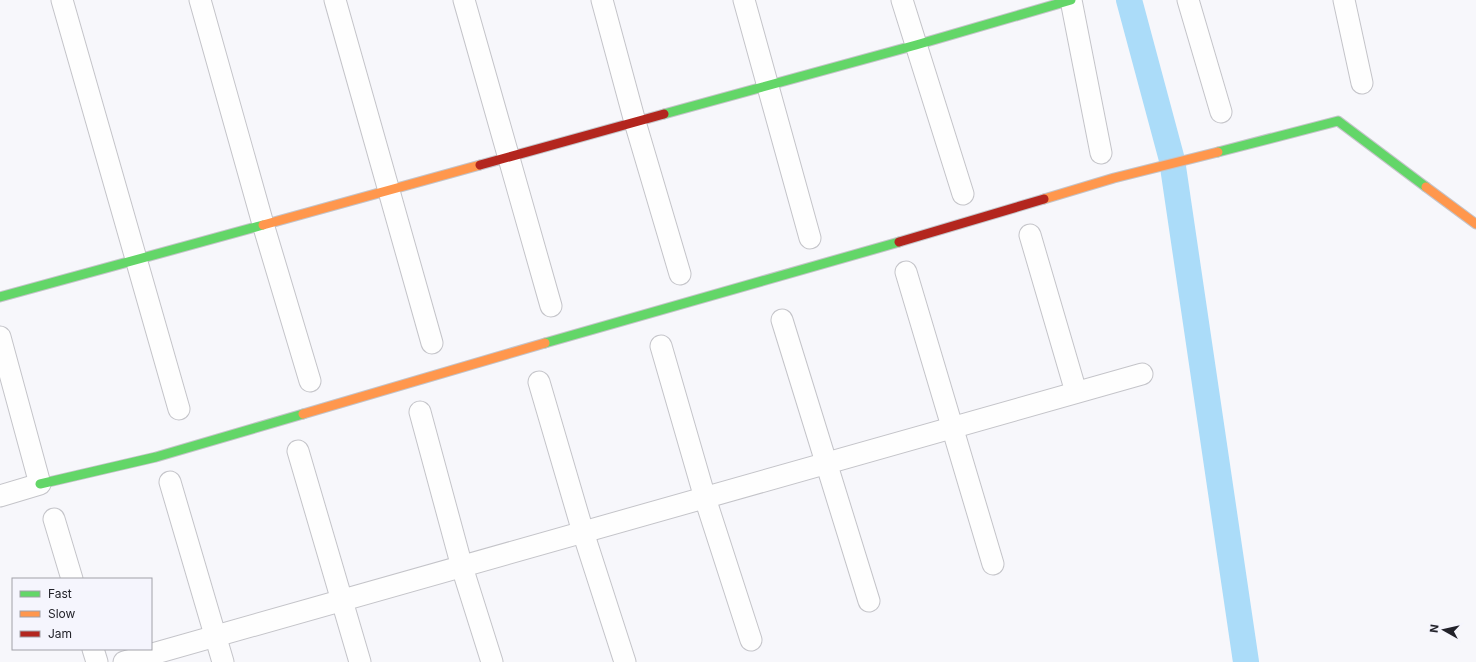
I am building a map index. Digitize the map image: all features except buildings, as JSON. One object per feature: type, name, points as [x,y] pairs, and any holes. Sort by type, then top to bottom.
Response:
[{"type":"street","points":[[62,0],[179,409]]},
{"type":"street","points":[[200,0],[263,224],[310,381]]},
{"type":"street","points":[[335,0],[432,343]]},
{"type":"street","points":[[464,0],[551,306]]},
{"type":"street","points":[[602,0],[635,122],[680,274]]},
{"type":"street","points":[[744,0],[810,238]]},
{"type":"street","points":[[902,0],[963,194]]},
{"type":"street","points":[[0,297],[916,45],[1071,0],[1101,153]]},
{"type":"street","points":[[1188,0],[1221,112]]},
{"type":"street","points":[[1344,0],[1362,83]]},
{"type":"street","points":[[0,496],[40,484],[156,457],[1120,176],[1338,121],[1476,224]]},
{"type":"street","points":[[1030,235],[1076,392]]},
{"type":"street","points":[[906,272],[992,564]]},
{"type":"street","points":[[782,320],[869,601]]},
{"type":"street","points":[[0,337],[40,484]]},
{"type":"street","points":[[661,346],[705,498],[751,640]]},
{"type":"street","points":[[124,662],[1142,374]]},
{"type":"street","points":[[539,382],[583,532],[625,662]]},
{"type":"street","points":[[420,412],[462,567],[492,662]]},
{"type":"street","points":[[298,451],[360,662]]},
{"type":"street","points":[[170,482],[223,662]]},
{"type":"street","points":[[54,519],[72,578]]},
{"type":"street","points":[[93,650],[97,662]]},
{"type":"waterway","points":[[1129,0],[1172,160],[1246,662]]},
{"type":"traffic: fast","points":[[664,114],[916,45],[1071,0]]},
{"type":"traffic: fast","points":[[1218,152],[1338,121],[1426,187]]},
{"type":"traffic: fast","points":[[0,297],[263,225]]},
{"type":"traffic: fast","points":[[545,343],[899,242]]},
{"type":"traffic: fast","points":[[40,484],[156,457],[303,414]]},
{"type":"traffic: slow","points":[[1044,199],[1114,178],[1218,152]]},
{"type":"traffic: slow","points":[[263,225],[480,165]]},
{"type":"traffic: slow","points":[[1426,187],[1476,224]]},
{"type":"traffic: slow","points":[[303,414],[545,343]]},
{"type":"traffic: jam","points":[[480,165],[664,114]]},
{"type":"traffic: jam","points":[[899,242],[1044,199]]}]
